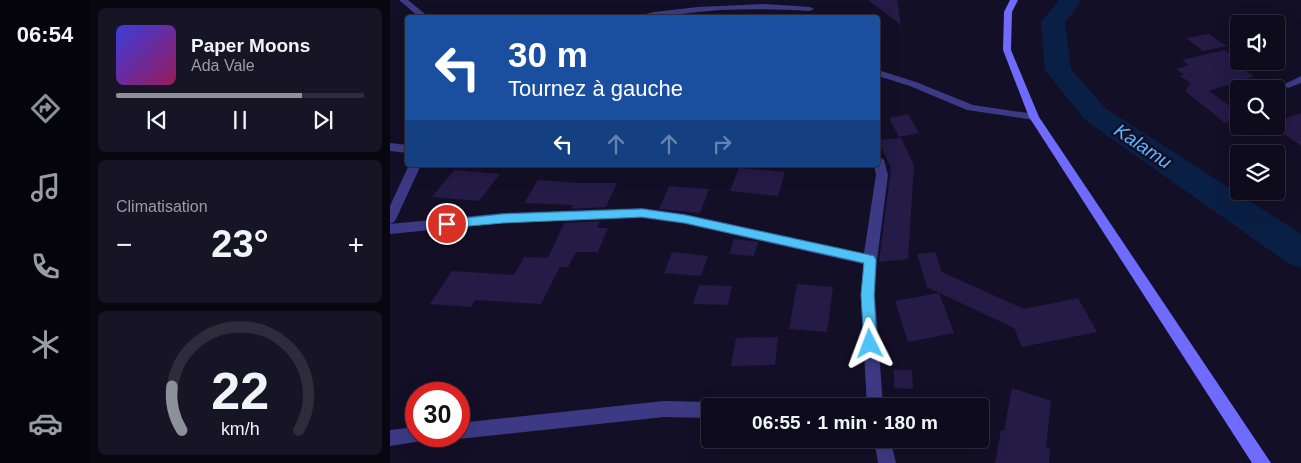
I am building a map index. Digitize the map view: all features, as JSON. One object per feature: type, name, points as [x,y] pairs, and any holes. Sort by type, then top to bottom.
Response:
[{"type":"main road","points":[[1014,0],[1008,12],[1007,50],[1034,117],[1262,463]]},
{"type":"street","points":[[403,0],[422,15]]},
{"type":"street","points":[[778,6],[787,0]]},
{"type":"street","points":[[658,15],[709,9],[778,6],[811,13],[807,0]]},
{"type":"street","points":[[880,74],[913,84],[971,108],[1034,117]]},
{"type":"street","points":[[1288,84],[1301,79]]},
{"type":"street","points":[[390,147],[405,149]]},
{"type":"street","points":[[390,220],[414,167]]},
{"type":"street","points":[[874,398],[868,295],[870,260],[882,175],[880,167]]},
{"type":"street","points":[[390,229],[503,218],[642,213],[685,219],[870,260]]},
{"type":"street","points":[[470,430],[664,409],[701,410]]},
{"type":"street","points":[[390,438],[405,436]]},
{"type":"street","points":[[884,448],[887,463]]},
{"type":"building","points":[[868,0],[897,0],[901,25]]},
{"type":"building","points":[[1209,34],[1227,46],[1203,51],[1186,38]]},
{"type":"building","points":[[1224,50],[1230,54],[1230,70],[1244,70],[1254,76],[1242,80],[1230,80],[1230,84],[1209,91],[1230,106],[1230,121],[1225,123],[1185,91],[1191,83],[1180,76],[1184,74],[1176,69],[1189,65],[1182,60]]},
{"type":"building","points":[[1301,113],[1301,146],[1285,135],[1285,119]]},
{"type":"building","points":[[908,114],[919,133],[899,137],[889,118]]},
{"type":"building","points":[[901,138],[914,165],[908,259],[879,262],[891,168],[880,144],[880,140]]},
{"type":"building","points":[[739,168],[785,172],[778,196],[730,191]]},
{"type":"building","points":[[454,170],[500,174],[479,201],[432,197]]},
{"type":"building","points":[[538,180],[617,183],[606,207],[571,209],[573,205],[524,203]]},
{"type":"building","points":[[669,186],[709,189],[700,213],[659,209]]},
{"type":"building","points":[[600,221],[597,228],[608,228],[598,252],[576,252],[568,267],[560,267],[541,304],[475,300],[471,307],[430,304],[452,271],[514,275],[524,257],[548,258],[564,223]]},
{"type":"building","points":[[734,239],[758,242],[754,256],[729,254]]},
{"type":"building","points":[[672,252],[708,256],[701,276],[664,273]]},
{"type":"building","points":[[935,252],[942,272],[1024,309],[1078,298],[1097,332],[1022,347],[1014,328],[927,287],[917,254]]},
{"type":"building","points":[[797,284],[833,287],[827,332],[789,329]]},
{"type":"building","points":[[699,285],[732,286],[728,305],[693,304]]},
{"type":"building","points":[[939,293],[954,333],[908,342],[895,301]]},
{"type":"building","points":[[778,337],[775,365],[731,366],[736,338]]},
{"type":"building","points":[[894,370],[912,370],[913,389],[894,388]]},
{"type":"building","points":[[1012,388],[1051,401],[1046,447],[1050,449],[1049,463],[995,463],[1001,430],[1004,431]]},
{"type":"waterway","name":"Kalamu","points":[[1071,0],[1053,22],[1058,70],[1095,114],[1301,253]]},
{"type":"route","points":[[447,224],[503,218],[642,213],[685,219],[870,260],[868,295],[870,344]]}]
